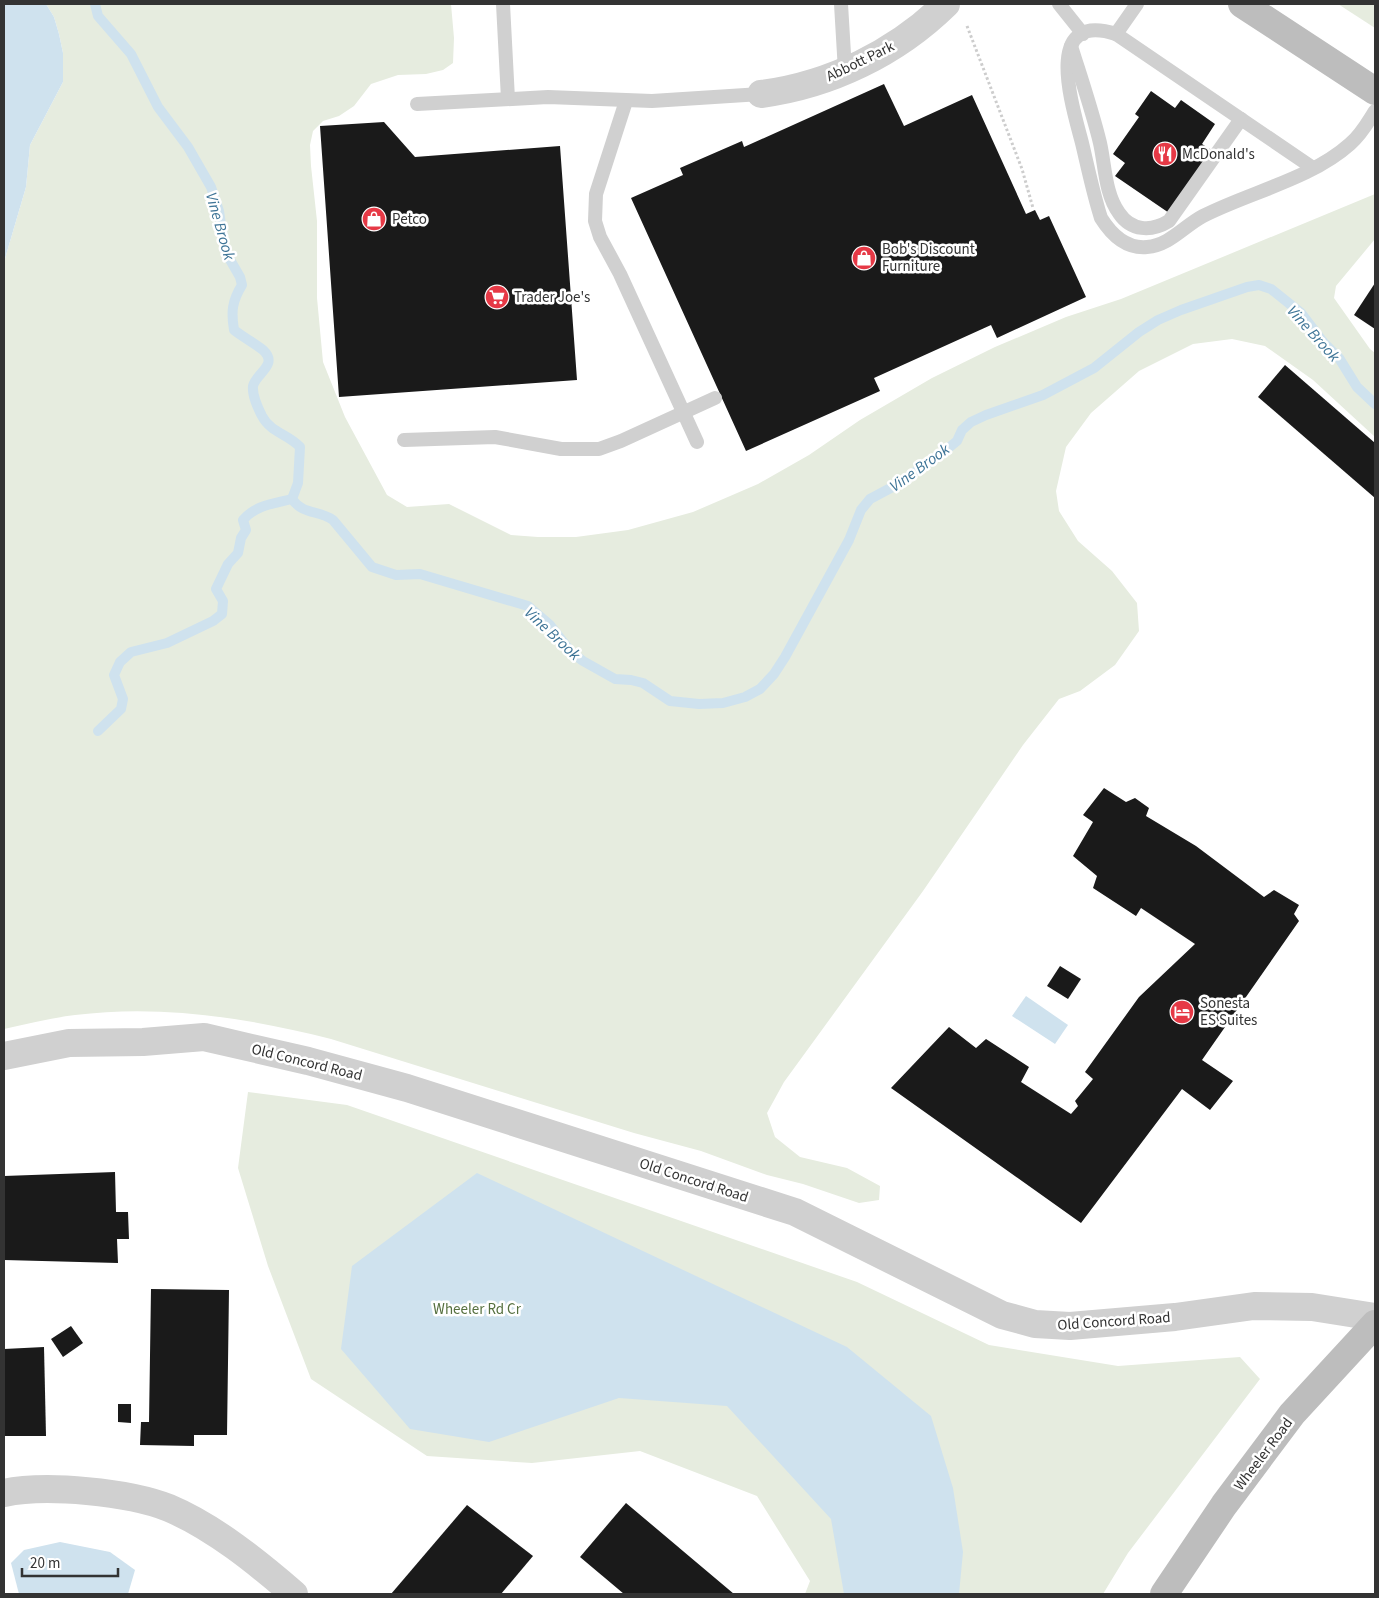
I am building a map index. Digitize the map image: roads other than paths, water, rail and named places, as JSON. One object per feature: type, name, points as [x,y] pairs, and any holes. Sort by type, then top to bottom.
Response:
[{"type":"main road","points":[[1242,4],[1375,91]]},
{"type":"main road","name":"Wheeler Road","points":[[1164,1594],[1224,1505],[1292,1414],[1375,1324]]},
{"type":"street","name":"Abbott Park","points":[[761,94],[796,88],[845,71],[893,47],[924,24],[956,12]]},
{"type":"street","name":"Old Concord Road","points":[[4,1056],[70,1043],[143,1042],[204,1037],[299,1058],[406,1088],[795,1212],[1002,1315],[1035,1324],[1079,1326],[1174,1317],[1254,1306],[1312,1307],[1375,1317]]},
{"type":"street","points":[[4,1493],[68,1490],[120,1496],[169,1508],[219,1536],[255,1560],[294,1594]]},
{"type":"lane","points":[[503,4],[508,99]]},
{"type":"lane","points":[[841,4],[845,71]]},
{"type":"lane","points":[[1059,4],[1083,34]]},
{"type":"lane","points":[[1116,34],[1137,4]]},
{"type":"lane","points":[[1313,168],[1116,34],[1102,30],[1083,34],[1071,46],[1066,65],[1069,90],[1098,206],[1107,229],[1126,243],[1147,247],[1162,242],[1207,214],[1313,168],[1350,144],[1375,111]]},
{"type":"lane","points":[[1071,46],[1099,139],[1112,199],[1119,214],[1134,227],[1151,229],[1169,221],[1241,119]]},
{"type":"lane","points":[[416,104],[548,96],[626,100],[676,100],[761,94]]},
{"type":"lane","points":[[626,100],[596,194],[595,221],[600,237],[620,274],[697,442]]},
{"type":"lane","points":[[404,440],[508,437],[561,449],[588,450],[621,441],[715,398]]},
{"type":"water","points":[[4,4],[46,4],[54,17],[59,34],[63,53],[63,82],[30,145],[26,187],[4,262]]},
{"type":"water","points":[[1026,996],[1068,1025],[1055,1044],[1012,1016]]},
{"type":"water","points":[[477,1173],[847,1347],[931,1416],[953,1488],[963,1552],[959,1594],[844,1594],[831,1519],[727,1406],[619,1398],[489,1442],[410,1429],[341,1349],[352,1266]]},
{"type":"water","points":[[60,1542],[110,1552],[135,1570],[128,1594],[19,1594],[11,1563],[24,1550]]},
{"type":"waterway","name":"Vine Brook","points":[[95,4],[98,16],[131,54],[158,107],[188,147],[211,187],[219,211],[225,251],[240,277],[242,285],[233,307],[234,330],[263,350],[269,360],[268,365],[255,381],[253,394],[266,422],[300,447],[298,483],[292,499],[296,504],[301,508],[333,520],[372,567],[396,575],[420,574],[528,606],[550,625],[571,652],[583,661],[615,679],[643,683],[670,701],[699,704],[723,703],[745,697],[760,689],[774,674],[785,657],[849,540],[861,510],[870,499],[900,483],[946,450],[957,441],[962,430],[971,422],[1043,395],[1094,368],[1139,332],[1158,320],[1181,310],[1247,287],[1259,285],[1271,289],[1301,313],[1324,343],[1339,358],[1357,387],[1375,404]]},
{"type":"waterway","points":[[98,731],[121,709],[123,699],[114,675],[120,662],[131,652],[167,643],[213,621],[222,614],[223,601],[216,589],[228,564],[238,553],[241,538],[246,530],[243,520],[259,508],[292,499]]},
{"type":"place","name":"McDonald's","points":[[1165,154]]},
{"type":"place","name":"Petco","points":[[374,219]]},
{"type":"place","name":"Bob's Discount Furniture","points":[[864,258]]},
{"type":"place","name":"Trader Joe's","points":[[497,297]]},
{"type":"place","name":"Sonesta ES Suites","points":[[1182,1012]]},
{"type":"park label","name":"Wheeler Rd Cr","points":[[477,1309]]}]
